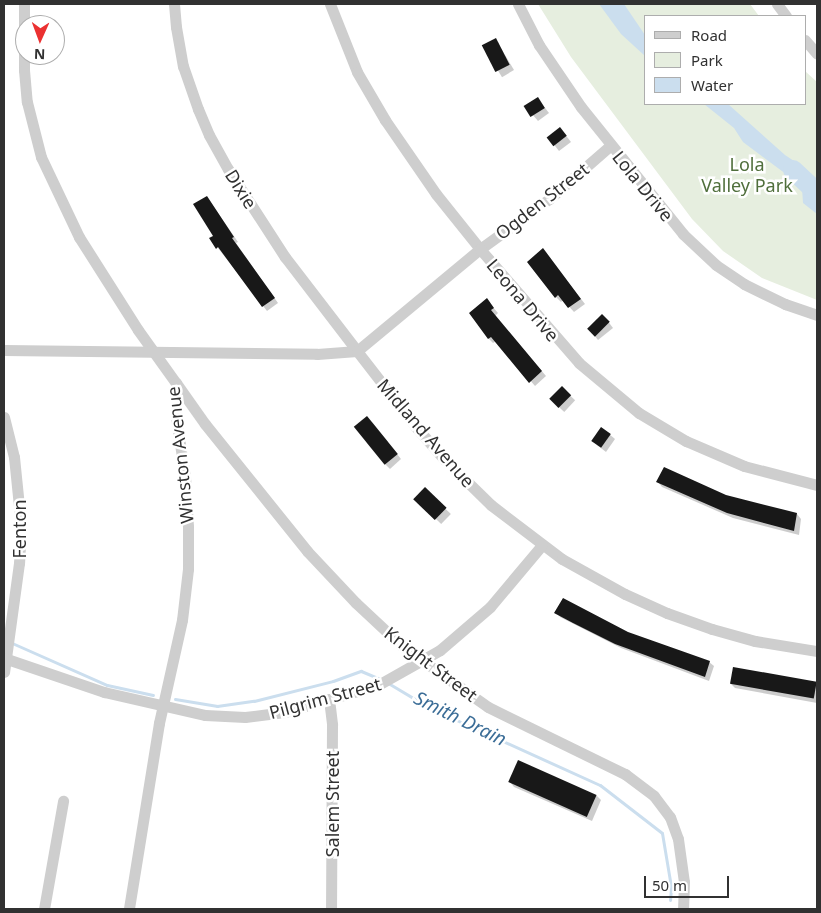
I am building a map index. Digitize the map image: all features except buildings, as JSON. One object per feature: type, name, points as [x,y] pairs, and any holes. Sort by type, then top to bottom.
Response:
[{"type":"street","name":"Winston Avenue","points":[[24,4],[24,70],[27,102],[41,157],[79,237],[102,276],[176,383],[176,418],[185,476],[188,568],[182,620],[162,706],[129,909]]},
{"type":"street","name":"Dixie","points":[[174,4],[183,66],[209,135],[228,169],[284,257],[357,351]]},
{"type":"street","name":"Leona Drive","points":[[330,4],[357,72],[385,120],[436,194],[480,249],[579,362],[639,412],[679,437],[715,454],[774,475],[817,485]]},
{"type":"street","name":"Lola Drive","points":[[518,4],[539,44],[581,107],[683,234],[710,260],[730,275],[765,295],[817,315]]},
{"type":"street","points":[[776,4],[785,15]]},
{"type":"street","points":[[806,41],[817,54]]},
{"type":"street","name":"Ogden Street","points":[[357,351],[480,249],[549,199],[611,146]]},
{"type":"street","points":[[4,350],[316,354],[357,351]]},
{"type":"street","name":"Midland Avenue","points":[[357,351],[416,427],[445,460],[492,506],[542,545],[585,573],[667,613],[712,629],[755,641],[817,651]]},
{"type":"street","name":"Knight Street","points":[[176,383],[205,424],[307,551],[356,603],[421,661],[488,707],[625,774],[654,796],[670,817],[678,839],[684,882],[683,909]]},
{"type":"street","name":"Fenton","points":[[4,417],[14,457],[21,526],[19,563],[4,672]]},
{"type":"street","name":"Pilgrim Street","points":[[5,658],[104,692],[206,715],[245,716],[285,712],[378,686],[440,650],[490,607],[542,545]]},
{"type":"street","name":"Salem Street","points":[[329,699],[332,725],[331,909]]},
{"type":"street","points":[[44,909],[63,801]]},
{"type":"green space","name":"Lola Valley Park","points":[[538,4],[750,4],[758,15],[644,15],[644,105],[806,105],[806,72],[817,82],[817,300],[762,278],[723,251],[692,219],[571,57]]},
{"type":"water","points":[[599,4],[624,4],[644,34],[644,55],[621,34]]},
{"type":"water","points":[[705,105],[729,105],[785,155],[806,169],[811,175],[814,193],[817,197],[817,214],[803,203],[802,188],[743,142],[734,128]]},
{"type":"waterway","points":[[793,170],[817,192]]},
{"type":"waterway","name":"Smith Drain","points":[[12,643],[107,685],[153,695]]},
{"type":"waterway","name":"Smith Drain","points":[[175,699],[217,706],[254,701],[333,681],[361,671],[382,680]]},
{"type":"waterway","name":"Smith Drain","points":[[388,683],[430,708],[600,785],[662,833],[671,887],[670,900]]}]
